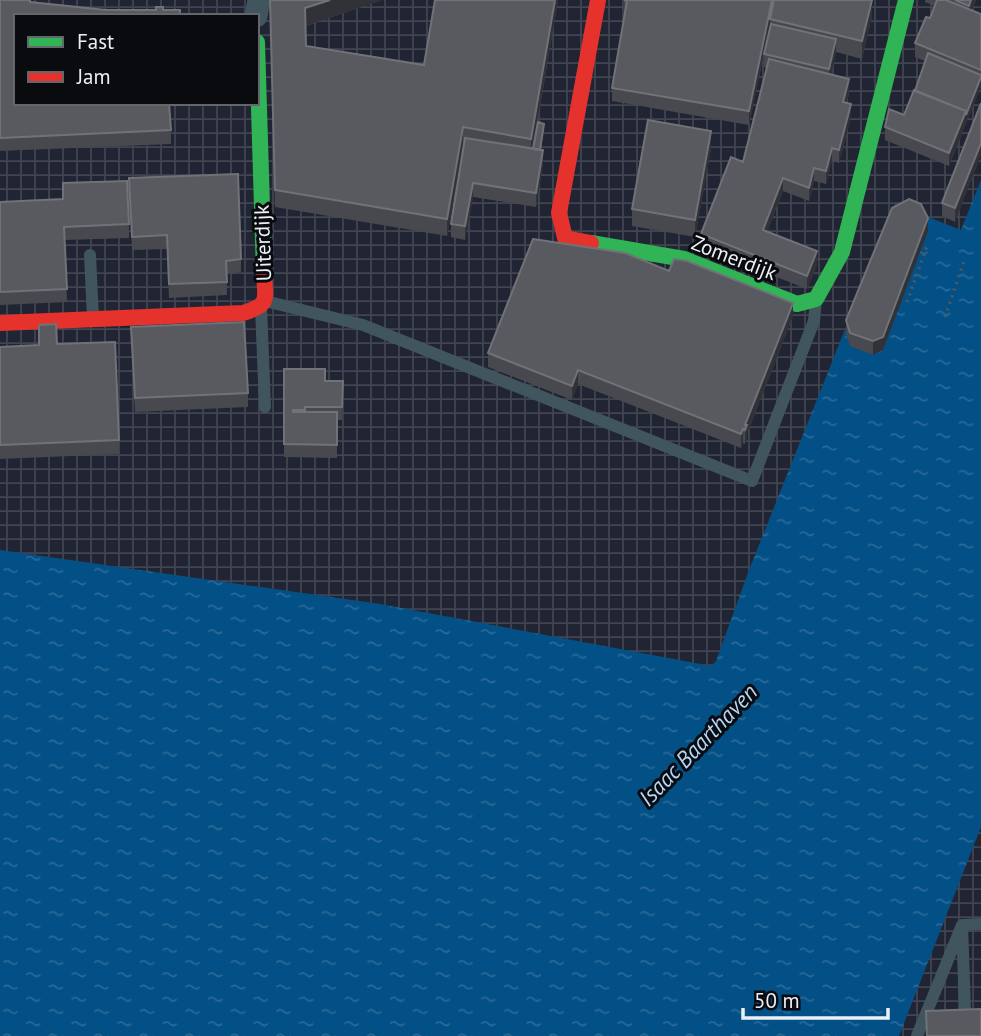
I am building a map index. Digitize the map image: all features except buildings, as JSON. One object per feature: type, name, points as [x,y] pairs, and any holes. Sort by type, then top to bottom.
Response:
[{"type":"street","name":"Zomerdijk","points":[[598,0],[559,214],[565,238],[684,259],[797,304],[816,299]]},
{"type":"street","points":[[816,299],[842,252],[906,0]]},
{"type":"street","name":"Uiterdijk","points":[[0,323],[64,327],[93,319],[243,313],[263,304],[258,105]]},
{"type":"lane","points":[[90,255],[93,319]]},
{"type":"lane","points":[[265,407],[263,304],[363,325],[752,481],[814,321],[816,299]]},
{"type":"lane","points":[[962,925],[981,924]]},
{"type":"lane","points":[[962,925],[965,1011]]},
{"type":"lane","points":[[917,1036],[962,925]]},
{"type":"path","points":[[907,302],[928,243]]},
{"type":"path","points":[[945,317],[965,258]]},
{"type":"shaded area","points":[[0,0],[981,0],[981,1036],[0,1036]]},
{"type":"water","name":"Isaac Baarthaven","points":[[981,180],[981,827],[899,1036],[0,1036],[0,550],[380,604],[711,666],[716,661],[749,570],[895,204],[961,230]]},
{"type":"traffic: fast","points":[[591,243],[684,259],[797,304],[816,299],[842,252],[906,0]]},
{"type":"traffic: fast","points":[[259,105],[264,273]]},
{"type":"traffic: jam","points":[[591,243],[565,238],[559,213],[598,0]]},
{"type":"traffic: jam","points":[[0,323],[243,313],[262,304],[265,295],[264,273]]}]
